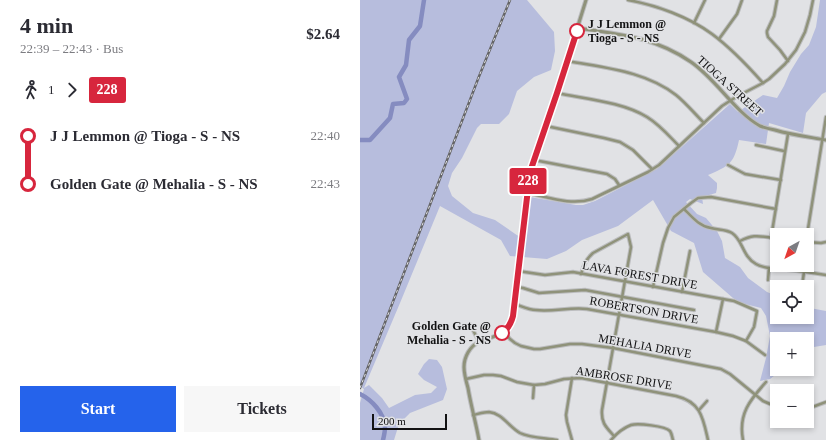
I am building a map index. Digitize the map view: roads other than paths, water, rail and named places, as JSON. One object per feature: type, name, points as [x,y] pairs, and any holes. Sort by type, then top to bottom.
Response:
[{"type":"street","points":[[479,440],[464,370],[465,359],[470,350],[479,342],[504,332],[512,321],[530,172],[568,61],[586,0]]},
{"type":"street","points":[[628,0],[661,9],[702,27],[732,50],[763,83]]},
{"type":"street","points":[[694,23],[705,0]]},
{"type":"street","points":[[719,39],[737,14],[742,0]]},
{"type":"street","points":[[777,0],[774,16],[766,33],[788,61]]},
{"type":"street","points":[[527,194],[581,202],[592,199],[659,165],[722,106],[776,74],[796,50],[805,32],[813,0]]},
{"type":"street","name":"TIOGA STREET","points":[[578,28],[627,35],[663,47],[701,70],[748,118],[762,127],[788,134],[824,140]]},
{"type":"street","points":[[568,61],[631,73],[648,79],[677,96],[704,123]]},
{"type":"street","points":[[557,93],[618,105],[638,112],[661,127],[679,146]]},
{"type":"street","points":[[807,228],[824,140],[826,117]]},
{"type":"street","points":[[546,126],[620,142],[633,150],[652,169]]},
{"type":"street","points":[[773,228],[781,180],[784,151],[788,134]]},
{"type":"street","points":[[756,146],[784,151]]},
{"type":"street","points":[[534,160],[607,174],[615,178],[619,185]]},
{"type":"street","points":[[728,165],[745,174],[781,180]]},
{"type":"street","points":[[653,287],[668,228],[674,217],[698,198],[711,197],[776,209]]},
{"type":"street","points":[[684,209],[699,224],[732,233],[740,241],[743,250],[749,258],[757,265],[769,268],[768,280]]},
{"type":"street","points":[[581,274],[588,257],[628,234],[631,247],[601,417],[603,423],[614,436]]},
{"type":"street","points":[[740,241],[755,235],[770,238]]},
{"type":"street","points":[[814,242],[826,242]]},
{"type":"street","points":[[682,292],[690,251]]},
{"type":"street","name":"LAVA FOREST DRIVE","points":[[518,271],[545,274],[573,272],[734,301],[758,311],[754,327],[746,341]]},
{"type":"street","points":[[803,280],[804,272],[826,275]]},
{"type":"street","points":[[516,287],[539,293],[585,290],[694,310]]},
{"type":"street","points":[[716,332],[723,299]]},
{"type":"street","name":"ROBERTSON DRIVE","points":[[515,304],[536,311],[582,308],[716,332],[746,341],[765,356]]},
{"type":"street","points":[[470,324],[479,342]]},
{"type":"street","name":"MEHALIA DRIVE","points":[[504,332],[515,343],[534,349],[543,349],[570,344],[582,344],[613,348],[722,369],[770,404]]},
{"type":"street","name":"AMBROSE DRIVE","points":[[466,379],[484,375],[493,375],[534,385],[564,379],[584,378],[682,397],[692,403],[699,410]]},
{"type":"street","points":[[572,378],[566,415],[572,440]]},
{"type":"street","points":[[744,440],[742,429],[743,416],[748,404],[766,382]]},
{"type":"street","points":[[533,398],[534,385]]},
{"type":"street","points":[[707,402],[699,410],[703,418],[708,440]]},
{"type":"street","points":[[814,406],[826,402]]},
{"type":"street","points":[[473,415],[486,412],[495,413],[513,429],[522,434],[557,440]]},
{"type":"street","points":[[611,440],[614,436],[632,424],[664,428],[669,430],[673,440]]},
{"type":"waterway","points":[[360,140],[370,140],[390,118],[393,104],[404,103],[407,99],[399,77],[406,65],[409,40],[420,26],[424,0]]},
{"type":"waterway","points":[[360,394],[373,403],[380,412],[385,427],[383,440]]},
{"type":"railway","points":[[360,388],[478,79],[510,0]]},
{"type":"place","name":"J J Lemmon @ Tioga - S - NS","points":[[577,31]]},
{"type":"place","name":"Golden Gate @ Mehalia - S - NS","points":[[502,333]]}]
